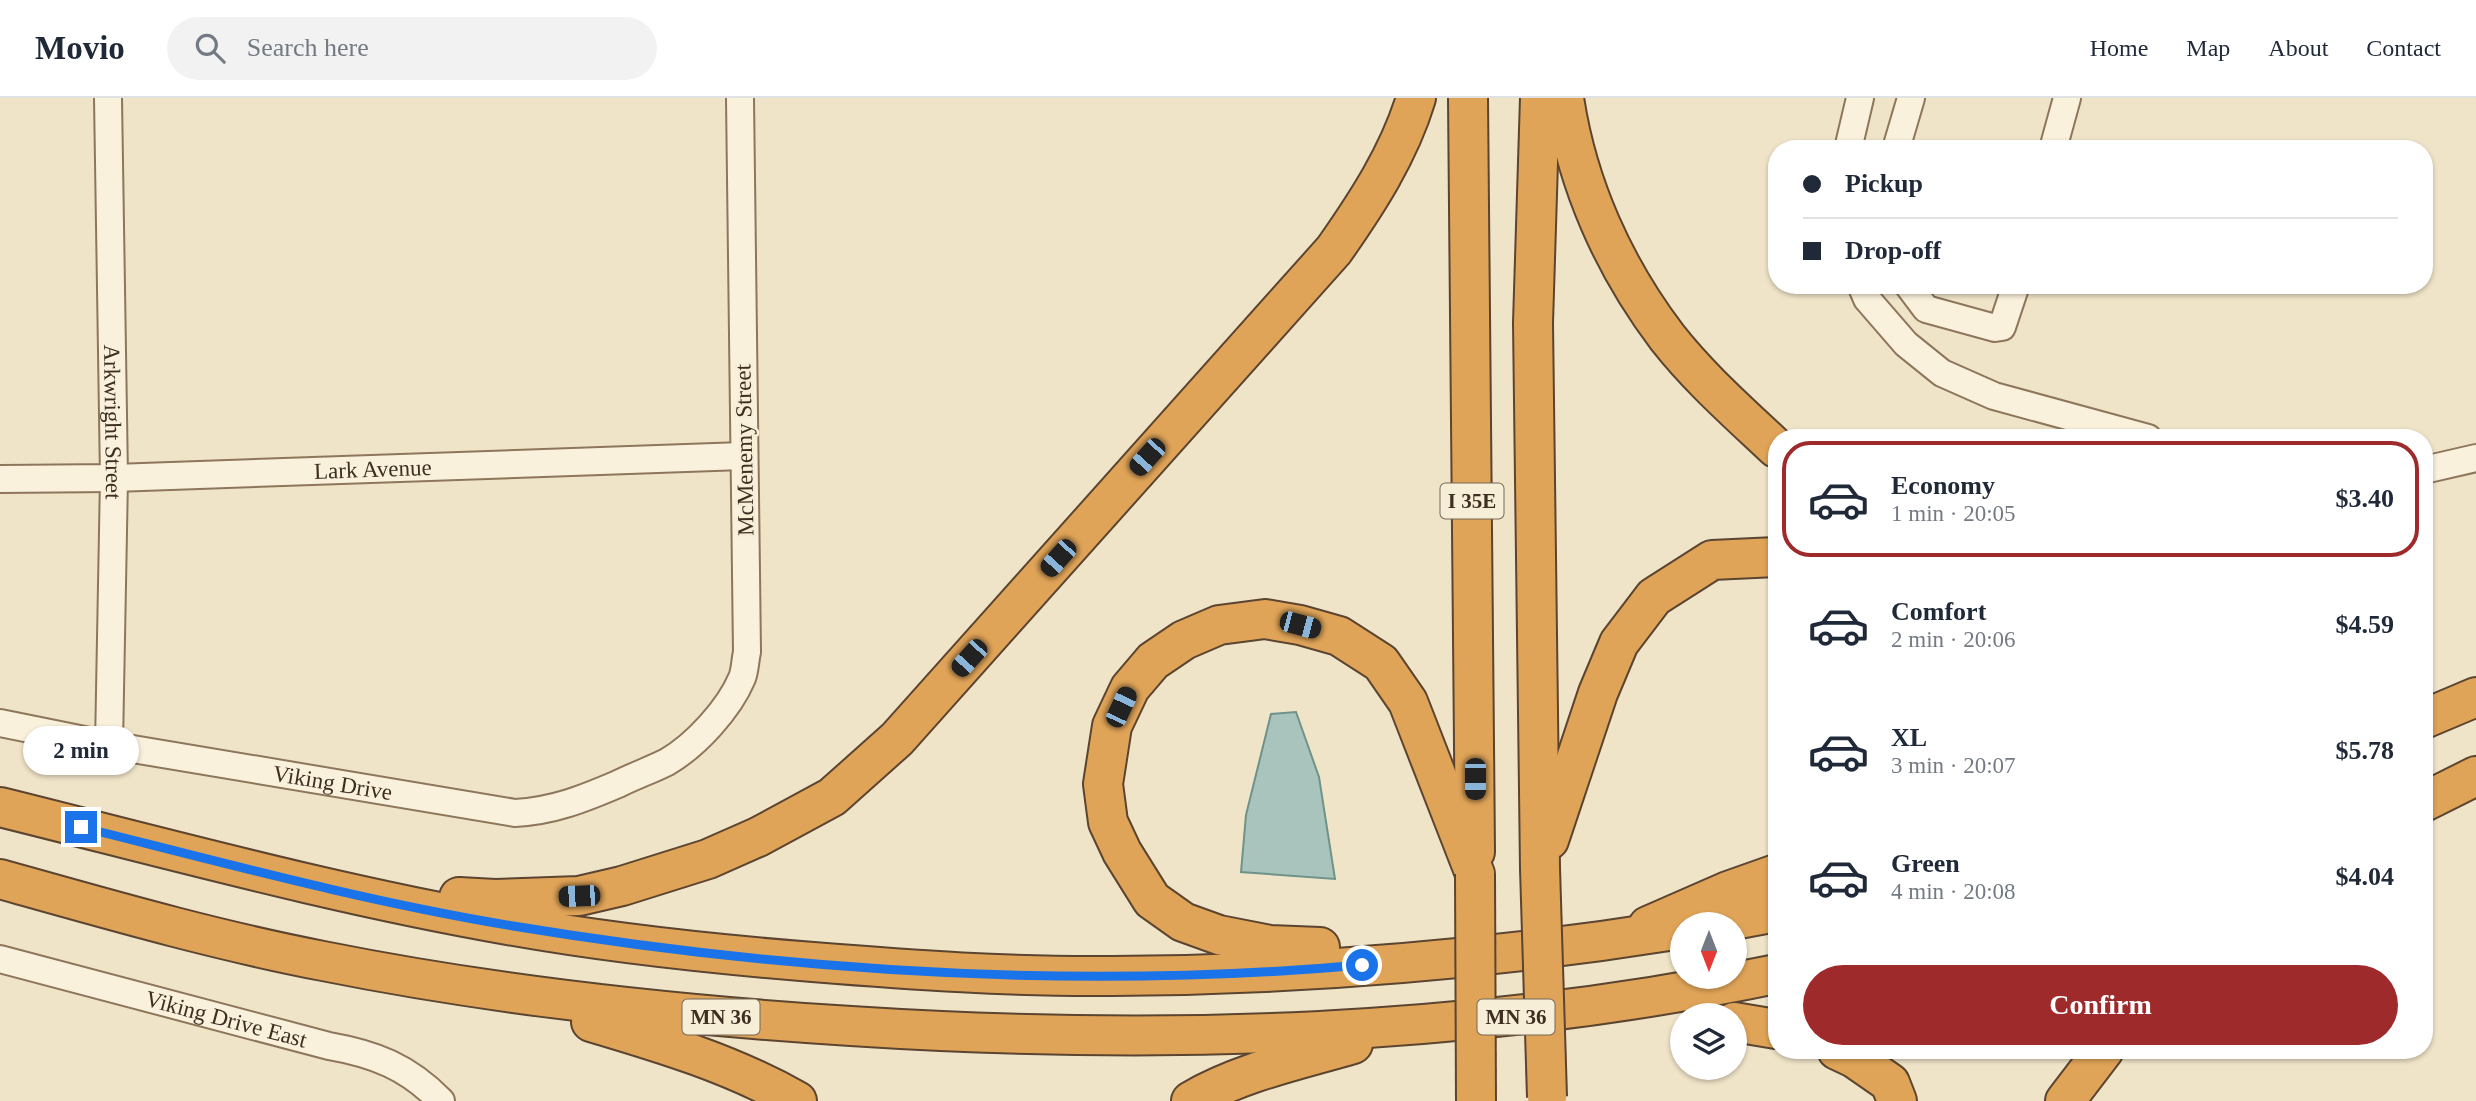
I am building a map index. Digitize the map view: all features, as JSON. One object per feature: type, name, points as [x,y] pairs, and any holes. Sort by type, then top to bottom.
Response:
[{"type":"highway","points":[[324,888],[495,899],[579,896],[622,886],[708,859],[758,837],[832,797],[897,739],[1334,250],[1365,205],[1392,156],[1416,98]]},
{"type":"highway","name":"I 35E","points":[[1468,98],[1475,1101]]},
{"type":"highway","name":"I 35E","points":[[1540,98],[1532,323],[1548,1100]]},
{"type":"highway","points":[[1564,98],[1589,197],[1637,294],[1668,338],[1704,379],[1768,440]]},
{"type":"highway","points":[[1541,859],[1598,692],[1619,643],[1654,597],[1712,560],[1768,557]]},
{"type":"highway","points":[[1433,959],[1344,948],[1270,945],[1219,935],[1183,922],[1152,900],[1122,852],[1108,821],[1103,784],[1112,726],[1130,688],[1153,662],[1184,640],[1219,625],[1265,619],[1339,636],[1381,663],[1408,702],[1474,866]]},
{"type":"highway","points":[[2433,698],[2476,686]]},
{"type":"highway","points":[[2433,715],[2476,697]]},
{"type":"highway","points":[[2433,780],[2476,763]]},
{"type":"highway","points":[[2433,798],[2476,776]]},
{"type":"highway","points":[[0,807],[324,888],[510,925],[730,955],[947,972],[1110,976],[1315,969],[1433,959],[1670,931]]},
{"type":"highway","points":[[1618,939],[1728,891],[1768,877]]},
{"type":"highway","name":"MN 36","points":[[0,879],[221,939],[322,961],[475,987],[661,1011],[932,1031],[1139,1036],[1277,1033],[1415,1025],[1518,1016],[1617,1003],[1768,975]]},
{"type":"highway","points":[[1747,917],[1768,914]]},
{"type":"highway","points":[[475,987],[654,1040],[717,1062],[797,1101]]},
{"type":"highway","points":[[1617,1003],[1670,1011]]},
{"type":"highway","points":[[1747,1024],[1768,1027]]},
{"type":"highway","points":[[1191,1101],[1257,1072],[1415,1025]]},
{"type":"highway","points":[[1855,1059],[1890,1083],[1897,1101]]},
{"type":"highway","points":[[2065,1101],[2098,1059]]},
{"type":"street","name":"Arkwright Street","points":[[108,98],[114,478],[109,745]]},
{"type":"street","name":"McMenemy Street","points":[[659,765],[669,760],[711,725],[730,701],[743,676],[747,652],[740,98]]},
{"type":"street","points":[[1850,140],[1860,98]]},
{"type":"street","points":[[1898,140],[1910,98]]},
{"type":"street","points":[[2055,140],[2067,98]]},
{"type":"street","points":[[1865,294],[1906,344],[1942,373],[1994,396],[2115,429]]},
{"type":"street","points":[[1914,294],[1926,309],[1995,328],[2002,327],[2006,321],[2014,294]]},
{"type":"street","name":"Lark Avenue","points":[[0,479],[114,478],[743,456]]},
{"type":"street","points":[[2433,468],[2476,457]]},
{"type":"street","name":"Viking Drive","points":[[0,723],[109,745],[515,813],[538,812],[574,803],[659,765]]},
{"type":"street","name":"Viking Drive East","points":[[0,959],[329,1046],[360,1051],[390,1062],[417,1079],[441,1101]]},
{"type":"water","points":[[1296,712],[1319,777],[1335,879],[1241,872],[1246,815],[1271,714]]},
{"type":"route","points":[[81,827],[401,905],[620,942],[730,955],[947,972],[1083,976],[1218,974],[1362,965]]}]
